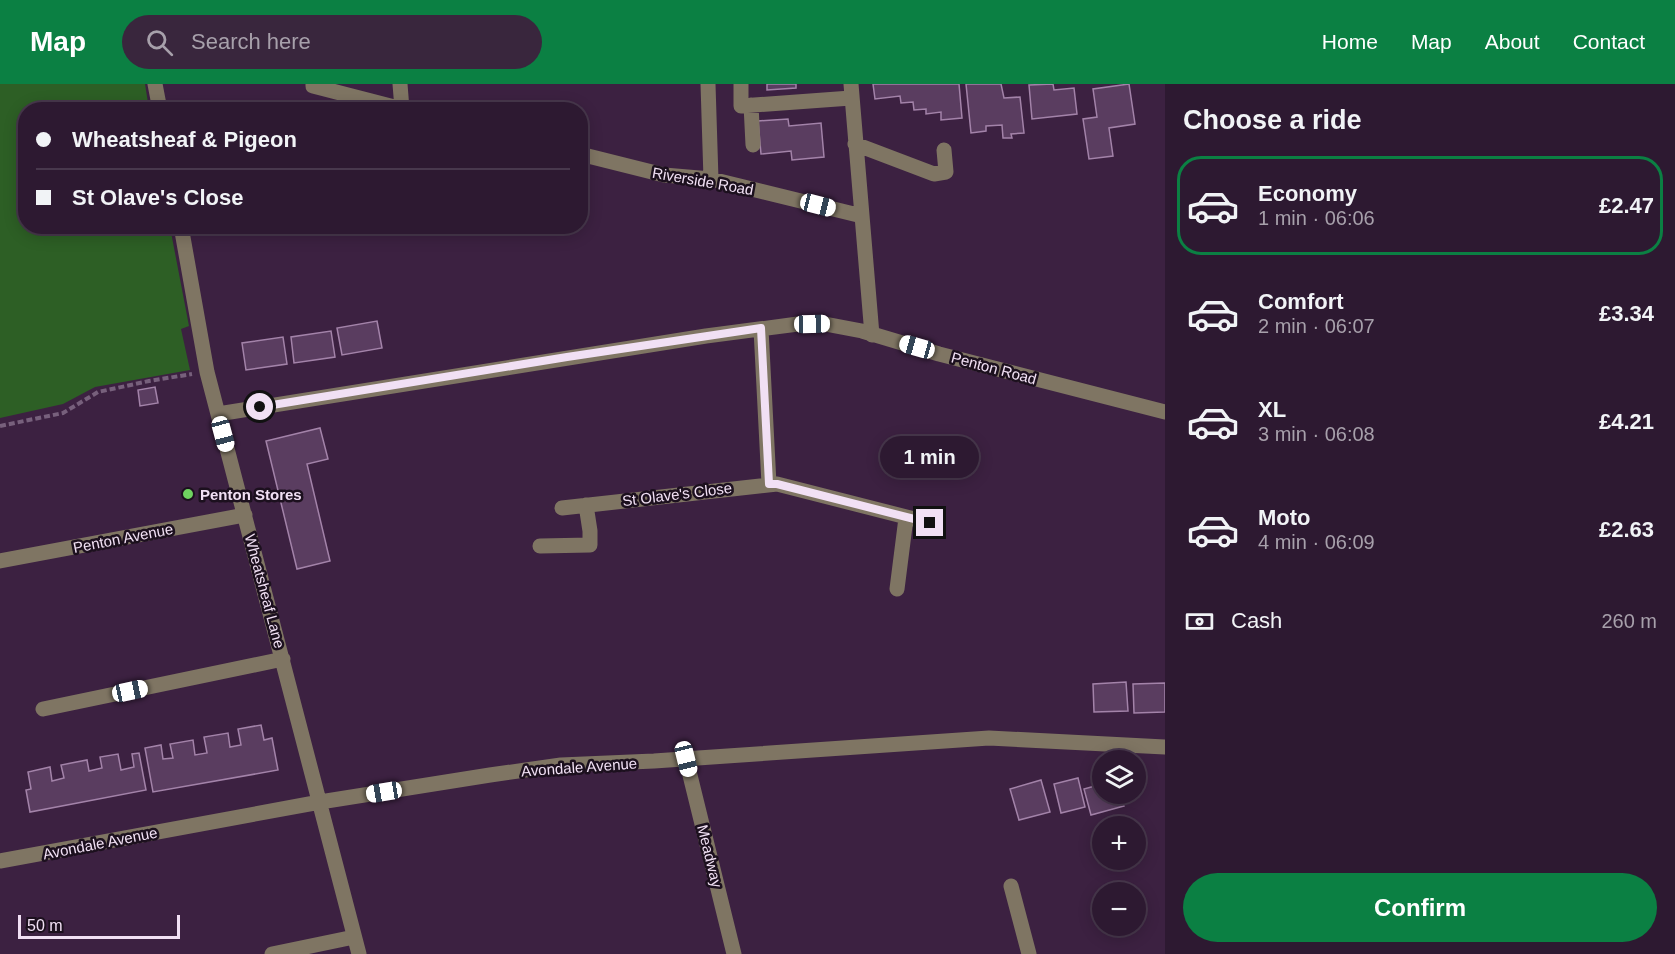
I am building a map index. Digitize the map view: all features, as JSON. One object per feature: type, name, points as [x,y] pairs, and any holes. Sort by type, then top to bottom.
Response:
[{"type":"street","points":[[155,84],[158,102]]},
{"type":"street","points":[[400,84],[403,102]]},
{"type":"street","points":[[708,84],[711,179]]},
{"type":"street","points":[[741,84],[741,106],[851,91],[872,334]]},
{"type":"street","points":[[316,86],[377,102]]},
{"type":"street","points":[[751,105],[753,145]]},
{"type":"street","points":[[855,144],[934,174],[946,172],[944,150]]},
{"type":"street","name":"Riverside Road","points":[[588,156],[664,175],[711,179],[861,216]]},
{"type":"street","name":"Wheatsheaf Lane","points":[[182,234],[207,372],[358,954]]},
{"type":"street","name":"Penton Road","points":[[218,414],[567,357],[798,324],[825,324],[872,334],[939,354],[1165,412]]},
{"type":"street","points":[[761,328],[769,484]]},
{"type":"street","name":"St Olave's Close","points":[[562,508],[777,484],[930,523]]},
{"type":"street","points":[[540,546],[590,545],[585,505]]},
{"type":"street","name":"Penton Avenue","points":[[0,561],[245,515]]},
{"type":"street","points":[[897,589],[906,518]]},
{"type":"street","points":[[43,709],[283,658]]},
{"type":"street","name":"Avondale Avenue","points":[[0,861],[320,802],[561,765],[686,759],[989,738],[1165,747]]},
{"type":"street","name":"Meadway","points":[[686,759],[734,954]]},
{"type":"street","points":[[1011,886],[1029,954]]},
{"type":"street","points":[[272,954],[354,937]]},
{"type":"path","points":[[0,426],[63,413],[98,392],[207,372]]},
{"type":"green space","points":[[0,84],[145,84],[148,102],[18,102],[18,234],[171,234],[189,326],[181,329],[190,370],[95,387],[63,404],[0,418]]},
{"type":"building","points":[[767,84],[796,84],[796,88],[767,90]]},
{"type":"building","points":[[873,84],[959,84],[962,118],[941,120],[941,112],[926,114],[926,109],[914,110],[913,102],[901,103],[900,96],[875,99]]},
{"type":"building","points":[[966,84],[1001,84],[1004,98],[1020,97],[1024,133],[1011,134],[1012,138],[1003,138],[1002,125],[986,126],[986,131],[971,133]]},
{"type":"building","points":[[1053,84],[1054,90],[1074,88],[1077,114],[1032,119],[1029,85]]},
{"type":"building","points":[[1129,84],[1135,124],[1109,128],[1113,156],[1089,159],[1083,119],[1097,117],[1093,89]]},
{"type":"building","points":[[788,119],[789,126],[821,123],[824,157],[792,160],[791,151],[761,154],[758,121]]},
{"type":"building","points":[[377,321],[382,348],[342,355],[337,328]]},
{"type":"building","points":[[331,331],[335,357],[294,363],[291,337]]},
{"type":"building","points":[[283,337],[287,364],[246,370],[242,343]]},
{"type":"building","points":[[155,387],[158,403],[140,406],[138,390]]},
{"type":"building","points":[[320,428],[328,459],[307,464],[330,561],[297,569],[266,441]]},
{"type":"building","points":[[1126,682],[1128,711],[1094,712],[1093,684]]},
{"type":"building","points":[[1165,683],[1165,712],[1134,713],[1133,684]]},
{"type":"building","points":[[261,725],[264,740],[272,738],[278,770],[153,792],[145,748],[161,745],[163,759],[173,758],[170,744],[193,740],[195,755],[207,753],[204,737],[228,733],[230,747],[241,745],[238,729]]},
{"type":"building","points":[[139,753],[146,790],[30,812],[26,790],[31,789],[28,772],[50,767],[52,781],[64,778],[61,765],[87,760],[89,771],[102,768],[100,757],[118,754],[121,770],[134,767],[132,754]]},
{"type":"building","points":[[1078,778],[1085,807],[1061,813],[1054,784]]},
{"type":"building","points":[[1041,780],[1050,812],[1019,820],[1010,789]]},
{"type":"building","points":[[1092,787],[1092,804],[1123,804],[1124,806],[1091,815],[1084,789]]},
{"type":"place","name":"Penton Stores","points":[[188,494]]},
{"type":"route","points":[[260,407],[761,328],[769,484],[777,484],[930,523]]}]
